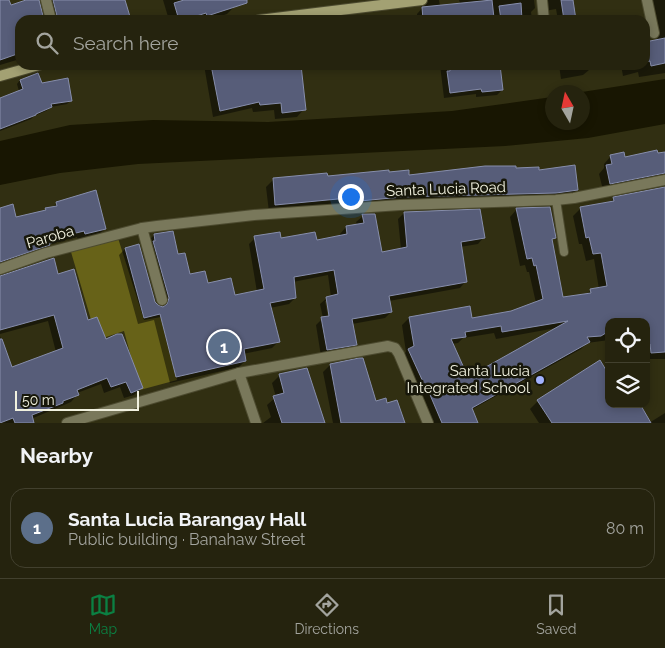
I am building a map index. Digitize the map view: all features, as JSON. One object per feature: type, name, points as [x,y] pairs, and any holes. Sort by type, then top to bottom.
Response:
[{"type":"street","points":[[46,0],[50,15]]},
{"type":"street","points":[[300,15],[422,0]]},
{"type":"street","points":[[542,0],[544,15]]},
{"type":"street","points":[[647,0],[654,33]]},
{"type":"street","points":[[0,76],[21,70]]},
{"type":"street","name":"Santa Lucia Road","points":[[109,237],[142,228],[254,215],[400,204],[556,200],[665,180]]},
{"type":"street","points":[[142,228],[162,300]]},
{"type":"street","name":"Paroba","points":[[0,269],[46,253],[109,237]]},
{"type":"street","points":[[67,423],[239,374],[388,346],[395,348],[399,354],[428,423]]},
{"type":"street","points":[[239,374],[256,423]]},
{"type":"lane","points":[[556,200],[564,252]]},
{"type":"shaded area","points":[[665,79],[665,124],[588,138],[505,146],[138,164],[60,173],[0,185],[0,141],[70,125],[153,120],[268,122],[452,111],[545,98],[545,130],[590,130],[590,91]]},
{"type":"shaded area","points":[[118,238],[144,320],[161,317],[177,380],[140,390],[124,331],[97,340],[71,252]]},
{"type":"building","points":[[0,0],[9,0],[11,5],[26,0],[39,0],[43,15],[15,15],[15,55],[0,60]]},
{"type":"building","points":[[53,0],[125,0],[130,15],[57,15]]},
{"type":"building","points":[[184,0],[247,0],[247,3],[210,15],[207,15],[206,13],[200,15],[178,15],[174,3]]},
{"type":"building","points":[[492,0],[494,15],[423,15],[422,7]]},
{"type":"building","points":[[561,0],[573,0],[575,15],[563,15]]},
{"type":"building","points":[[521,3],[522,15],[500,15],[499,6]]},
{"type":"building","points":[[665,38],[665,63],[651,66],[650,41]]},
{"type":"building","points":[[212,70],[302,70],[306,110],[282,113],[281,103],[260,105],[259,102],[220,111]]},
{"type":"building","points":[[501,70],[503,90],[482,92],[481,89],[450,93],[447,71]]},
{"type":"building","points":[[38,73],[42,83],[68,78],[72,101],[51,104],[52,107],[36,115],[0,129],[0,98],[23,89],[20,80]]},
{"type":"building","points":[[657,150],[658,153],[665,152],[665,173],[610,184],[606,165],[612,164],[610,155],[624,152],[625,157]]},
{"type":"building","points":[[575,165],[578,190],[556,193],[402,197],[360,201],[359,197],[275,205],[273,178],[327,173],[328,176],[389,170],[389,172],[409,170],[409,175],[485,166],[539,167],[539,170]]},
{"type":"building","points":[[665,187],[665,352],[651,353],[650,318],[605,318],[605,334],[601,336],[587,337],[590,342],[472,408],[478,423],[442,423],[408,349],[414,346],[409,317],[470,306],[472,318],[511,311],[543,299],[536,265],[534,266],[532,258],[527,259],[516,208],[550,207],[556,238],[552,239],[563,297],[591,293],[590,289],[607,286],[601,253],[593,254],[589,237],[586,238],[580,207],[614,201],[613,197]],"holes":[[[568,321],[468,377],[451,339],[466,337],[465,332],[501,326],[502,332]]]},
{"type":"building","points":[[96,190],[106,229],[85,234],[84,231],[52,239],[52,243],[49,243],[50,245],[0,262],[0,208],[13,204],[16,217],[46,210],[45,208],[57,206],[56,202]]},
{"type":"building","points":[[480,209],[485,238],[461,242],[467,282],[389,296],[392,312],[352,319],[357,345],[327,350],[321,317],[329,316],[326,297],[338,294],[334,270],[294,277],[296,298],[270,303],[280,342],[244,349],[246,361],[176,377],[160,314],[144,318],[125,248],[139,244],[155,302],[163,307],[167,304],[169,298],[153,241],[155,241],[154,234],[173,231],[178,254],[185,253],[190,274],[205,271],[208,283],[231,278],[235,295],[264,289],[254,236],[280,232],[281,238],[315,232],[317,240],[347,234],[346,226],[364,223],[362,214],[375,214],[382,252],[407,247],[404,212]]},
{"type":"building","points":[[54,258],[58,274],[74,269],[88,320],[97,317],[106,339],[122,334],[143,388],[131,393],[126,382],[111,387],[107,378],[77,390],[79,395],[63,401],[63,403],[32,415],[34,423],[15,423],[13,418],[0,423],[0,339],[2,339],[12,367],[63,348],[54,315],[0,330],[0,276]]},
{"type":"building","points":[[363,358],[376,401],[386,398],[387,403],[397,400],[405,423],[341,423],[330,364]]},
{"type":"building","points":[[600,360],[605,368],[605,408],[642,408],[651,423],[552,423],[537,400]]},
{"type":"building","points":[[307,368],[325,423],[282,423],[273,396],[284,393],[279,374]]},
{"type":"place","name":"Santa Lucia Barangay Hall","points":[[224,347]]},
{"type":"place","name":"Santa Lucia Integrated School","points":[[540,380]]}]
